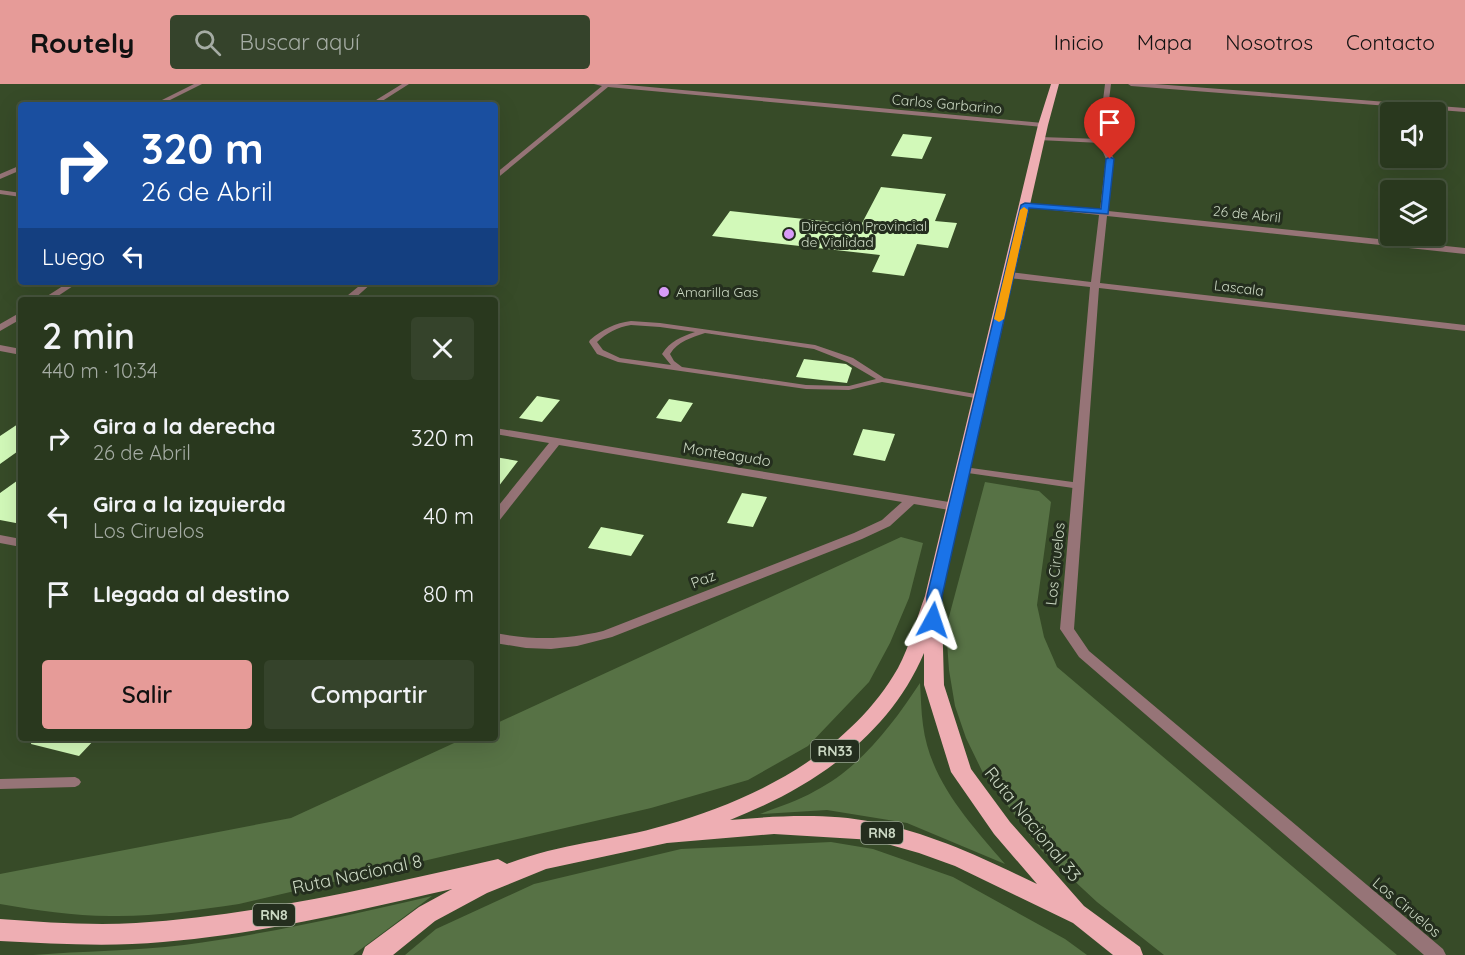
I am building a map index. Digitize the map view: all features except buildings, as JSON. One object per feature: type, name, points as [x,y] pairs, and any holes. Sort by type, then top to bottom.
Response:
[{"type":"highway","name":"RN33","points":[[667,834],[772,793],[818,765],[854,737],[883,704],[907,669],[934,596],[1043,125],[1055,84]]},
{"type":"highway","name":"Ruta Nacional 33","points":[[934,596],[932,643],[934,685],[962,772],[1002,828],[1081,916]]},
{"type":"highway","name":"RN8","points":[[374,955],[427,914],[479,886],[543,860],[667,834],[774,825],[831,826],[873,831],[963,859],[1081,916],[1131,955]]},
{"type":"highway","name":"Ruta Nacional 8","points":[[0,930],[66,934],[153,932],[231,923],[315,909],[543,860]]},
{"type":"street","points":[[161,102],[199,84]]},
{"type":"street","points":[[376,102],[406,84]]},
{"type":"street","name":"Carlos Garbarino","points":[[597,84],[1043,125]]},
{"type":"street","points":[[498,175],[607,84]]},
{"type":"street","name":"Los Ciruelos","points":[[1108,84],[1101,141],[1110,159],[1095,284],[1080,486],[1066,610],[1067,629],[1084,654],[1437,955]]},
{"type":"street","points":[[1131,84],[1465,111]]},
{"type":"street","points":[[0,177],[18,168]]},
{"type":"street","points":[[0,192],[18,195]]},
{"type":"street","name":"26 de Abril","points":[[1025,205],[1465,251]]},
{"type":"street","name":"Lascala","points":[[1009,275],[1465,328]]},
{"type":"street","points":[[51,297],[70,285]]},
{"type":"street","points":[[351,297],[365,285]]},
{"type":"street","points":[[0,328],[18,317]]},
{"type":"street","points":[[0,348],[18,351]]},
{"type":"street","name":"Monteagudo","points":[[498,431],[955,507]]},
{"type":"street","points":[[498,514],[556,441]]},
{"type":"street","name":"Paz","points":[[498,639],[531,645],[556,646],[607,634],[858,536],[886,523],[911,500]]},
{"type":"street","points":[[0,539],[18,542]]},
{"type":"lane","points":[[1040,139],[1101,141]]},
{"type":"lane","points":[[882,381],[850,360],[815,347],[705,332],[627,323],[605,330],[593,342],[600,352],[618,360],[806,387],[849,388],[882,381],[981,397]]},
{"type":"lane","points":[[681,369],[671,362],[666,354],[669,347],[681,339],[705,332]]},
{"type":"lane","points":[[964,470],[1080,486]]},
{"type":"lane","points":[[0,784],[75,782]]},
{"type":"green space","points":[[985,482],[1039,491],[1051,502],[1037,605],[1044,637],[1057,667],[1397,955],[1164,955],[1097,902],[1042,851],[983,773],[966,738],[955,706],[949,670],[946,628]]},
{"type":"green space","points":[[901,537],[923,543],[909,598],[890,643],[869,682],[808,746],[748,780],[651,808],[239,904],[174,913],[96,916],[0,904],[0,874],[291,818],[458,741],[498,741],[498,723]]},
{"type":"green space","points":[[920,683],[923,725],[934,765],[966,817],[1005,864],[907,823],[827,810],[760,814],[808,795],[847,770],[887,729]]},
{"type":"green space","points":[[831,842],[873,849],[953,877],[1065,939],[1087,955],[405,955],[436,929],[534,884],[681,849]]},
{"type":"green space","points":[[432,896],[353,955],[33,955],[146,949],[215,941],[309,924]]},
{"type":"slow traffic","points":[[999,319],[1024,210]]},
{"type":"place","name":"Dirección Provincial de Vialidad","points":[[789,234]]},
{"type":"place","name":"Amarilla Gas","points":[[664,292]]},
{"type":"route","points":[[933,620],[934,596],[1025,205],[1105,213],[1110,159]]}]
